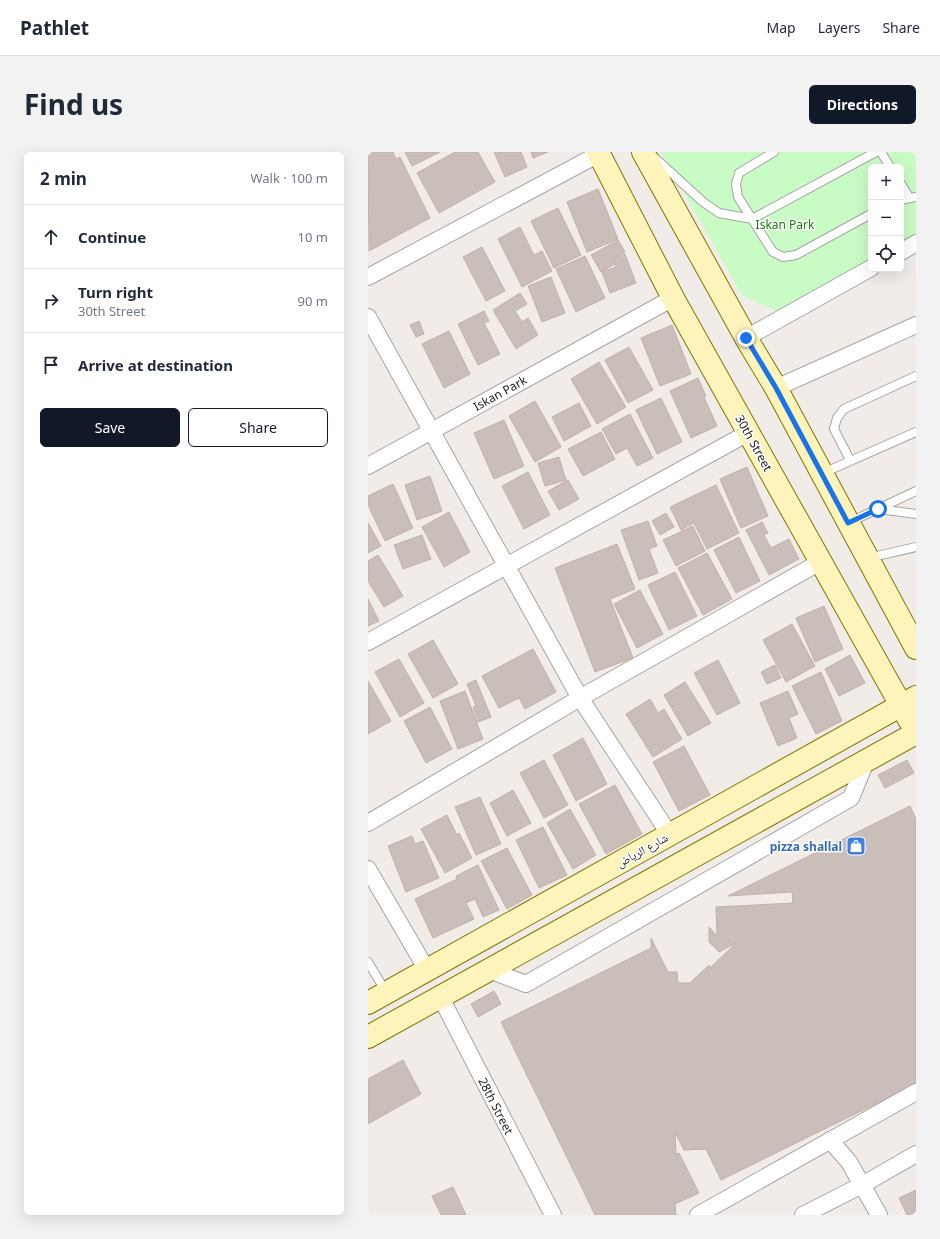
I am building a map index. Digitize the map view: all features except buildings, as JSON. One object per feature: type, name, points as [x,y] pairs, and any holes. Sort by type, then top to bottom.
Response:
[{"type":"street","points":[[643,152],[746,338],[776,388],[916,648]]},
{"type":"street","points":[[368,277],[598,153]]},
{"type":"street","name":"30th Street","points":[[598,153],[673,298],[820,562],[908,702],[916,733]]},
{"type":"street","points":[[904,250],[916,243]]},
{"type":"street","points":[[746,338],[868,270]]},
{"type":"street","name":"Iskan Park","points":[[368,466],[673,298]]},
{"type":"street","points":[[368,317],[580,698],[670,835]]},
{"type":"street","points":[[776,388],[916,325]]},
{"type":"street","points":[[368,642],[748,433]]},
{"type":"street","points":[[368,823],[580,698],[820,562]]},
{"type":"street","name":"شارع الرياض","points":[[377,998],[908,702]]},
{"type":"street","points":[[368,1037],[916,733]]},
{"type":"street","points":[[489,970],[526,984],[851,798],[867,759]]},
{"type":"street","points":[[368,868],[427,970]]},
{"type":"street","name":"28th Street","points":[[440,996],[553,1215]]},
{"type":"street","points":[[698,1215],[916,1092]]},
{"type":"street","points":[[830,1140],[849,1162],[879,1215]]},
{"type":"street","points":[[803,1215],[862,1185],[916,1154]]},
{"type":"lane","points":[[648,152],[703,202],[719,213],[752,219],[876,152]]},
{"type":"lane","points":[[774,152],[739,173],[736,184],[738,197],[773,252],[783,257],[796,255],[868,216]]},
{"type":"lane","points":[[881,152],[888,164]]},
{"type":"lane","points":[[904,189],[909,198]]},
{"type":"lane","points":[[850,460],[834,429],[837,418],[844,409],[916,376]]},
{"type":"lane","points":[[821,474],[916,432]]},
{"type":"lane","points":[[848,523],[916,491]]},
{"type":"lane","points":[[878,509],[916,514]]},
{"type":"lane","points":[[867,558],[916,546]]},
{"type":"lane","points":[[368,962],[377,998]]},
{"type":"green space","name":"Iskan Park","points":[[661,152],[916,152],[916,234],[904,240],[904,164],[868,164],[868,261],[777,312],[742,295]]},
{"type":"place","name":"pizza shallal","points":[[856,846]]},
{"type":"route","points":[[746,338],[776,388],[848,523],[878,509]]}]
